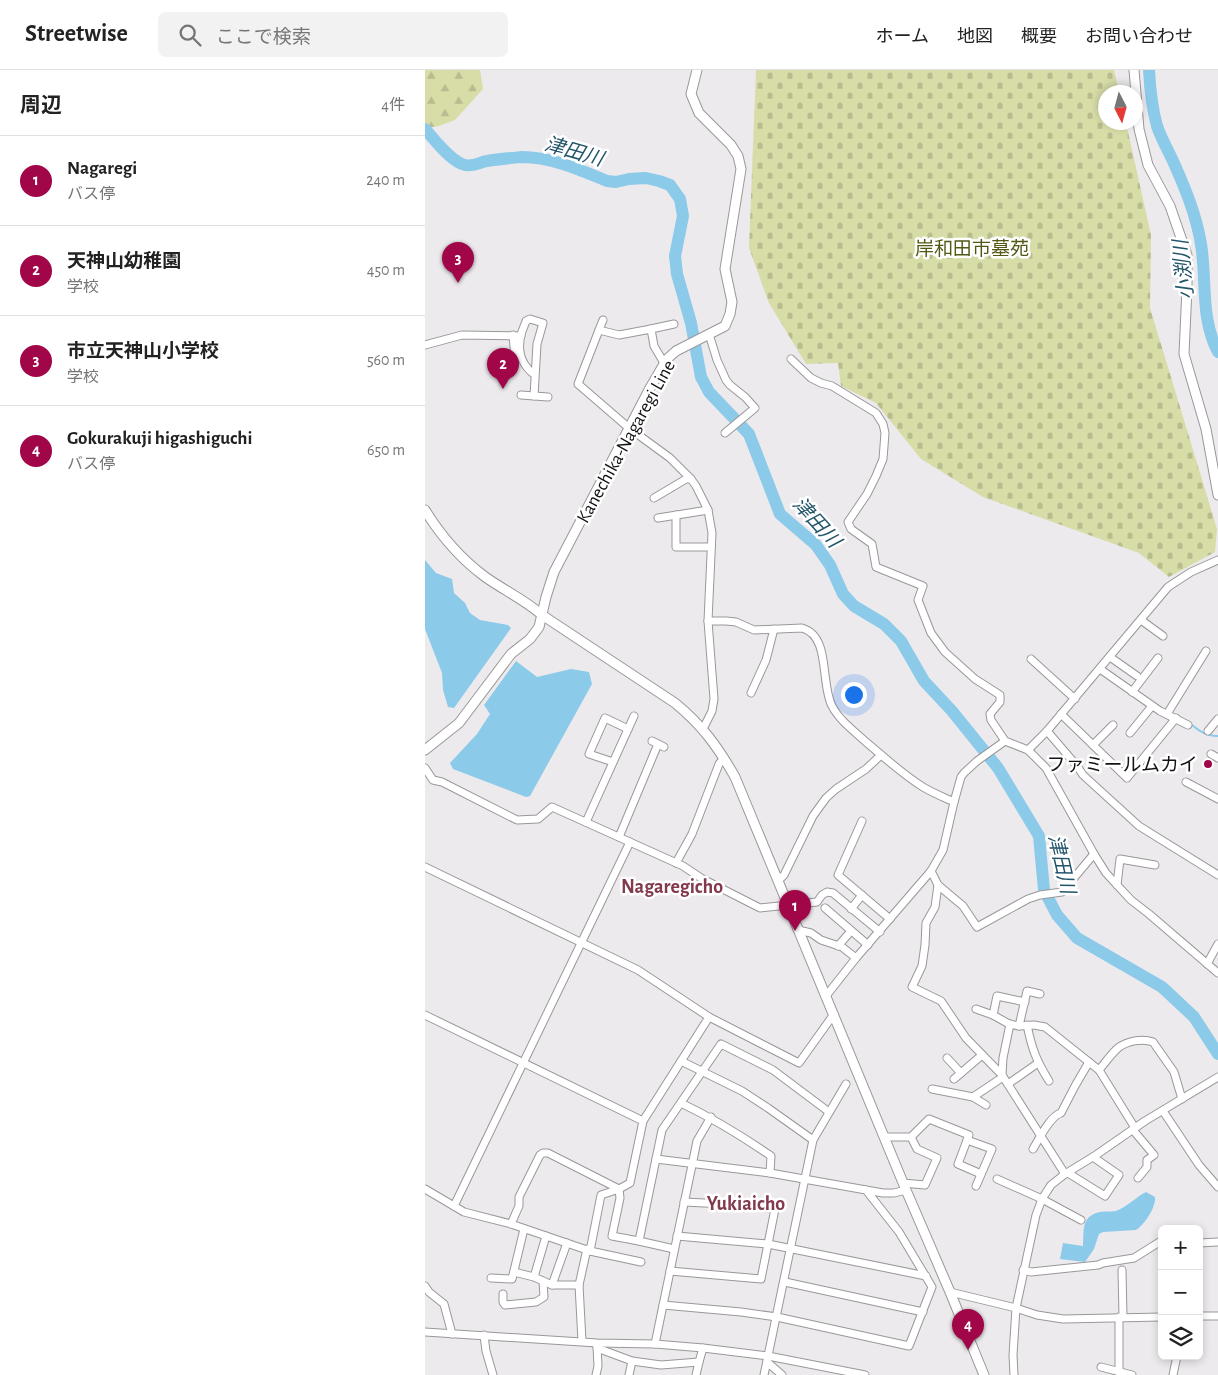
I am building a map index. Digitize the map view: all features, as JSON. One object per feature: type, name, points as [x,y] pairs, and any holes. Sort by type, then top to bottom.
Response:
[{"type":"street","name":"Kanechika-Nagaregi Line","points":[[425,750],[459,723],[511,654],[530,639],[539,628],[554,572],[664,363],[676,351],[725,326],[730,314],[733,302],[725,269],[741,169],[738,156],[731,145],[699,113],[691,94],[697,70]]},
{"type":"street","points":[[1134,70],[1139,129],[1148,165],[1171,206],[1187,255],[1185,354],[1206,430],[1218,495]]},
{"type":"street","points":[[534,396],[537,344],[543,322],[530,319],[526,321],[519,341],[521,358],[529,371],[535,375]]},
{"type":"street","points":[[603,320],[578,384],[629,428],[671,458],[691,479],[708,510],[711,525],[708,621],[714,699],[703,729]]},
{"type":"street","points":[[599,330],[619,335],[673,324]]},
{"type":"street","points":[[651,329],[654,346],[664,363]]},
{"type":"street","points":[[706,335],[726,380],[755,408],[725,433]]},
{"type":"street","points":[[425,345],[462,336],[521,336]]},
{"type":"street","points":[[513,336],[515,358]]},
{"type":"street","points":[[791,359],[811,378],[833,386],[881,418],[885,433],[883,459],[877,476],[848,522],[851,530],[872,544],[876,567],[923,586],[918,600],[931,634],[945,652],[975,679],[1000,695],[1000,702],[991,714],[991,720],[1005,741],[1028,750],[1046,768],[1094,854],[1117,886],[1131,900],[1218,972]]},
{"type":"street","points":[[521,394],[548,397]]},
{"type":"street","points":[[654,498],[686,479],[691,479]]},
{"type":"street","points":[[425,510],[448,543],[485,577],[530,604],[542,615],[675,703],[703,729],[724,758],[735,777],[984,1375]]},
{"type":"street","points":[[658,518],[708,510]]},
{"type":"street","points":[[676,515],[676,547],[711,547]]},
{"type":"street","points":[[1028,750],[1075,699],[1168,587],[1191,572],[1218,560]]},
{"type":"street","points":[[1141,620],[1163,636]]},
{"type":"street","points":[[708,621],[736,622],[754,630],[802,628],[809,630],[820,644],[831,704],[838,715],[881,755],[922,786],[954,802]]},
{"type":"street","points":[[751,693],[766,660],[774,629]]},
{"type":"street","points":[[1167,714],[1206,651]]},
{"type":"street","points":[[1110,657],[1137,676]]},
{"type":"street","points":[[1132,692],[1158,658]]},
{"type":"street","points":[[1031,659],[1075,699]]},
{"type":"street","points":[[1100,669],[1152,706],[1188,725]]},
{"type":"street","points":[[1130,734],[1152,706]]},
{"type":"street","points":[[1061,714],[1127,778],[1176,718]]},
{"type":"street","points":[[586,822],[635,716]]},
{"type":"street","points":[[613,762],[589,754],[605,718],[629,729]]},
{"type":"street","points":[[1209,731],[1217,720]]},
{"type":"street","points":[[1093,745],[1113,725]]},
{"type":"street","points":[[1047,731],[1077,766],[1083,776],[1139,826],[1218,876]]},
{"type":"street","points":[[826,996],[931,871],[943,850],[961,777],[977,761],[1005,741]]},
{"type":"street","points":[[619,837],[658,744]]},
{"type":"street","points":[[1211,754],[1218,758]]},
{"type":"street","points":[[778,881],[784,875],[813,816],[826,798],[866,769],[881,755]]},
{"type":"street","points":[[676,863],[692,834],[719,764],[724,758]]},
{"type":"street","points":[[425,768],[433,780],[442,782],[517,820],[538,819],[552,807],[676,863],[760,908],[817,902],[827,892],[833,894],[879,932]]},
{"type":"street","points":[[1186,782],[1218,799]]},
{"type":"street","points":[[862,821],[838,875],[890,919]]},
{"type":"street","points":[[454,1206],[630,842]]},
{"type":"street","points":[[931,871],[938,885],[963,906],[977,927],[1028,899],[1062,892],[1094,854]]},
{"type":"street","points":[[1117,886],[1120,859],[1155,866]]},
{"type":"street","points":[[425,867],[638,970],[709,1017],[799,1063],[834,1014]]},
{"type":"street","points":[[938,885],[935,907],[926,923],[922,966],[912,987],[941,1001],[966,1038],[1003,1076],[1067,1173],[1105,1196],[1119,1175],[1093,1157]]},
{"type":"street","points":[[851,909],[862,896]]},
{"type":"street","points":[[825,908],[868,945]]},
{"type":"street","points":[[798,930],[811,932],[821,940],[842,948],[856,958]]},
{"type":"street","points":[[838,946],[851,931]]},
{"type":"street","points":[[1207,964],[1218,944]]},
{"type":"street","points":[[1040,994],[1027,991],[1023,1025],[1038,1063],[1049,1081]]},
{"type":"street","points":[[993,1015],[997,996],[1025,1002]]},
{"type":"street","points":[[975,1008],[1010,1024],[1045,1027],[1099,1070],[1134,1129],[1154,1155],[1147,1160],[1147,1166],[1138,1178]]},
{"type":"street","points":[[425,1015],[643,1120]]},
{"type":"street","points":[[582,1341],[579,1285],[601,1195],[619,1189],[629,1183],[643,1120],[709,1017]]},
{"type":"street","points":[[1003,1076],[1003,1058],[1010,1024]]},
{"type":"street","points":[[1099,1070],[1118,1048],[1133,1041],[1148,1040],[1153,1042],[1174,1072],[1182,1099]]},
{"type":"street","points":[[639,1241],[662,1130],[721,1044],[773,1070],[829,1112]]},
{"type":"street","points":[[954,1079],[981,1055]]},
{"type":"street","points":[[947,1058],[961,1073]]},
{"type":"street","points":[[681,1061],[743,1092],[813,1140]]},
{"type":"street","points":[[1033,1149],[1056,1114],[1061,1113],[1089,1062]]},
{"type":"street","points":[[1008,1084],[1038,1063]]},
{"type":"street","points":[[973,1096],[1003,1076]]},
{"type":"street","points":[[1014,1375],[1013,1355],[1016,1308],[1035,1215],[1042,1199],[1051,1186],[1067,1173],[1218,1077]]},
{"type":"street","points":[[764,1375],[785,1282],[813,1140],[846,1084]]},
{"type":"street","points":[[932,1089],[973,1096],[986,1105]]},
{"type":"street","points":[[681,1103],[711,1117],[771,1156],[770,1173]]},
{"type":"street","points":[[1163,1111],[1199,1165],[1218,1187]]},
{"type":"street","points":[[655,1344],[697,1141],[711,1117]]},
{"type":"street","points":[[884,1137],[911,1137],[929,1119],[969,1135],[957,1164],[981,1174]]},
{"type":"street","points":[[656,1159],[770,1173],[894,1194],[905,1186],[925,1185],[937,1158],[917,1149],[911,1137]]},
{"type":"street","points":[[967,1140],[992,1149],[976,1186]]},
{"type":"street","points":[[511,1224],[519,1206],[519,1197],[540,1155],[543,1153],[548,1153],[619,1189]]},
{"type":"street","points":[[997,1178],[1081,1220]]},
{"type":"street","points":[[425,1189],[464,1212],[511,1224],[589,1250],[641,1262]]},
{"type":"street","points":[[619,1189],[620,1198],[612,1236],[674,1249]]},
{"type":"street","points":[[663,1305],[777,1317],[909,1346],[932,1287],[899,1232],[866,1190]]},
{"type":"street","points":[[670,1271],[761,1279],[769,1244],[775,1209],[745,1205],[684,1202]]},
{"type":"street","points":[[491,1278],[512,1279],[524,1229]]},
{"type":"street","points":[[534,1277],[546,1236]]},
{"type":"street","points":[[677,1236],[769,1244],[926,1276]]},
{"type":"street","points":[[1203,1243],[1218,1242]]},
{"type":"street","points":[[552,1285],[567,1243]]},
{"type":"street","points":[[1023,1270],[1031,1272],[1098,1265],[1134,1258],[1158,1243]]},
{"type":"street","points":[[1119,1372],[1122,1270]]},
{"type":"street","points":[[514,1272],[534,1277],[552,1285],[579,1285]]},
{"type":"street","points":[[503,1294],[505,1305],[536,1302],[544,1297],[543,1281]]},
{"type":"street","points":[[785,1282],[923,1312]]},
{"type":"street","points":[[425,1286],[429,1292],[444,1304],[453,1334]]},
{"type":"street","points":[[950,1292],[1037,1315],[1063,1319],[1158,1316]]},
{"type":"street","points":[[1203,1316],[1218,1316]]},
{"type":"street","points":[[425,1332],[582,1341],[597,1345],[632,1362],[661,1366],[699,1362]]},
{"type":"street","points":[[484,1335],[486,1351],[493,1375]]},
{"type":"street","points":[[597,1345],[655,1344],[703,1348],[863,1375]]},
{"type":"street","points":[[596,1375],[598,1366],[597,1345]]},
{"type":"street","points":[[696,1375],[703,1348]]},
{"type":"street","points":[[768,1359],[782,1375]]},
{"type":"street","points":[[1173,1375],[1176,1360]]},
{"type":"street","points":[[629,1375],[632,1362]]},
{"type":"street","points":[[1101,1367],[1132,1375]]},
{"type":"green space","points":[[425,70],[480,70],[483,89],[455,120],[439,126],[425,128]]},
{"type":"green space","name":"岸和田市墓苑","points":[[756,70],[1114,70],[1117,85],[1098,85],[1098,130],[1128,130],[1151,235],[1150,308],[1217,529],[1215,552],[1169,577],[1139,553],[983,497],[921,459],[876,403],[841,386],[838,363],[806,364],[769,303],[749,248]]},
{"type":"water","points":[[425,560],[436,573],[452,579],[454,593],[465,603],[470,613],[480,620],[508,625],[511,628],[454,708],[448,707],[443,690],[442,673],[425,629]]},
{"type":"water","points":[[516,661],[537,677],[571,669],[589,672],[592,684],[530,796],[526,797],[453,769],[450,763],[477,734],[490,714],[484,705]]},
{"type":"water","points":[[1146,1192],[1155,1197],[1155,1201],[1148,1217],[1136,1230],[1103,1232],[1099,1234],[1094,1249],[1085,1262],[1060,1259],[1063,1243],[1083,1246],[1085,1224],[1089,1217],[1100,1212],[1120,1209]]},
{"type":"waterway","name":"小渕川","points":[[1149,70],[1151,98],[1157,126],[1186,191],[1199,233],[1203,258],[1206,312],[1212,339],[1218,352]]},
{"type":"waterway","name":"津田川","points":[[425,129],[454,160],[465,165],[522,157],[544,159],[566,165],[607,181],[616,182],[646,178],[670,185],[680,199],[683,216],[675,256],[677,274],[691,323],[701,377],[709,392],[749,434],[780,514],[816,545],[830,565],[843,594],[854,606],[884,624],[901,641],[924,681],[952,711],[998,768],[1039,836],[1044,890],[1057,915],[1077,938],[1162,987],[1194,1017],[1218,1054]]},
{"type":"waterway","points":[[1192,725],[1211,736],[1218,736]]},
{"type":"place","name":"市立天神山小学校","points":[[458,283]]},
{"type":"place","name":"天神山幼稚園","points":[[503,389]]},
{"type":"place","name":"ファミールムカイ","points":[[1208,764]]},
{"type":"place","name":"Nagaregi","points":[[795,931]]},
{"type":"place","name":"Gokurakuji higashiguchi","points":[[968,1350]]},
{"type":"district","name":"Nagaregicho","points":[[672,886]]},
{"type":"district","name":"Yukiaicho","points":[[746,1203]]}]
